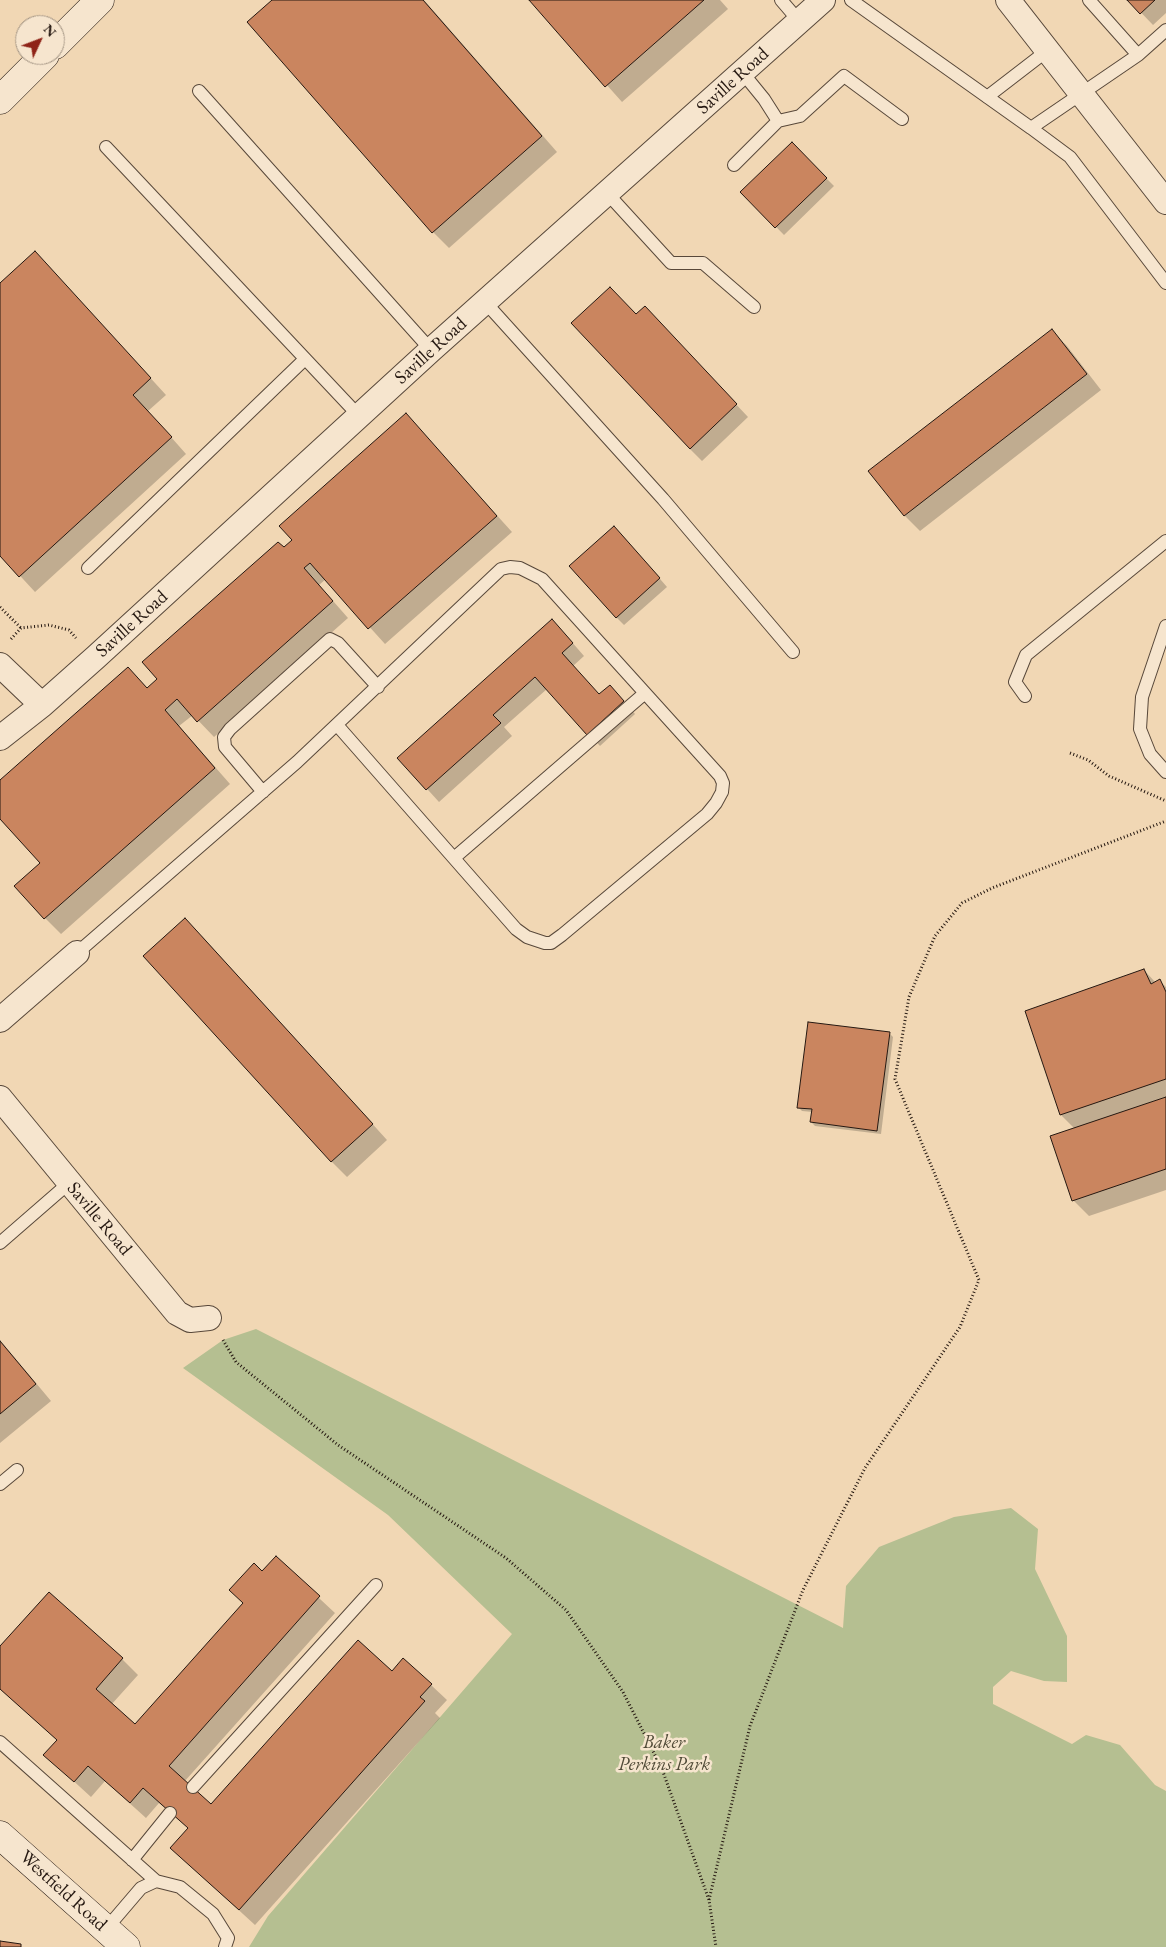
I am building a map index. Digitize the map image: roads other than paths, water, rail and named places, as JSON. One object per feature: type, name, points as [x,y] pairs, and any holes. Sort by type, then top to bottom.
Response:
[{"type":"street","points":[[65,35],[100,0]]},
{"type":"street","name":"Saville Road","points":[[0,738],[42,705],[431,350],[823,0]]},
{"type":"street","points":[[1008,0],[1166,202]]},
{"type":"street","points":[[0,100],[35,65]]},
{"type":"street","points":[[0,665],[42,705]]},
{"type":"street","points":[[0,1020],[77,953]]},
{"type":"street","name":"Saville Road","points":[[0,1098],[177,1313],[190,1320],[210,1318]]},
{"type":"street","name":"Westfield Road","points":[[0,1835],[126,1947]]},
{"type":"lane","points":[[781,0],[800,21]]},
{"type":"lane","points":[[851,0],[1070,157],[1166,283]]},
{"type":"lane","points":[[1089,0],[1138,55]]},
{"type":"lane","points":[[1031,128],[1138,55],[1166,30]]},
{"type":"lane","points":[[987,97],[1048,50]]},
{"type":"lane","points":[[742,72],[764,99],[778,121]]},
{"type":"lane","points":[[734,165],[778,121],[800,116],[844,76],[902,119]]},
{"type":"lane","points":[[199,91],[431,350]]},
{"type":"lane","points":[[106,147],[359,416]]},
{"type":"lane","points":[[607,193],[671,263],[703,263],[754,307]]},
{"type":"lane","points":[[485,302],[663,499],[793,652]]},
{"type":"lane","points":[[88,568],[305,359]]},
{"type":"lane","points":[[1025,696],[1015,682],[1026,655],[1166,541]]},
{"type":"lane","points":[[77,953],[263,792],[337,725],[500,569],[510,567],[526,570],[542,579],[720,776],[723,783],[722,792],[707,814],[551,943],[527,937],[516,929],[337,725]]},
{"type":"lane","points":[[1166,626],[1142,697],[1140,729],[1150,754],[1166,772]]},
{"type":"lane","points":[[263,792],[225,747],[224,737],[230,728],[330,639],[338,643],[378,687]]},
{"type":"lane","points":[[454,858],[645,693]]},
{"type":"lane","points":[[0,1243],[69,1183]]},
{"type":"lane","points":[[0,1484],[17,1470]]},
{"type":"lane","points":[[192,1787],[376,1585]]},
{"type":"lane","points":[[0,1742],[156,1881],[180,1887],[213,1914],[228,1938],[225,1947]]},
{"type":"lane","points":[[132,1860],[170,1813]]},
{"type":"lane","points":[[106,1929],[141,1888],[156,1881]]},
{"type":"park label","name":"Baker Perkins Park","points":[[664,1754]]}]
